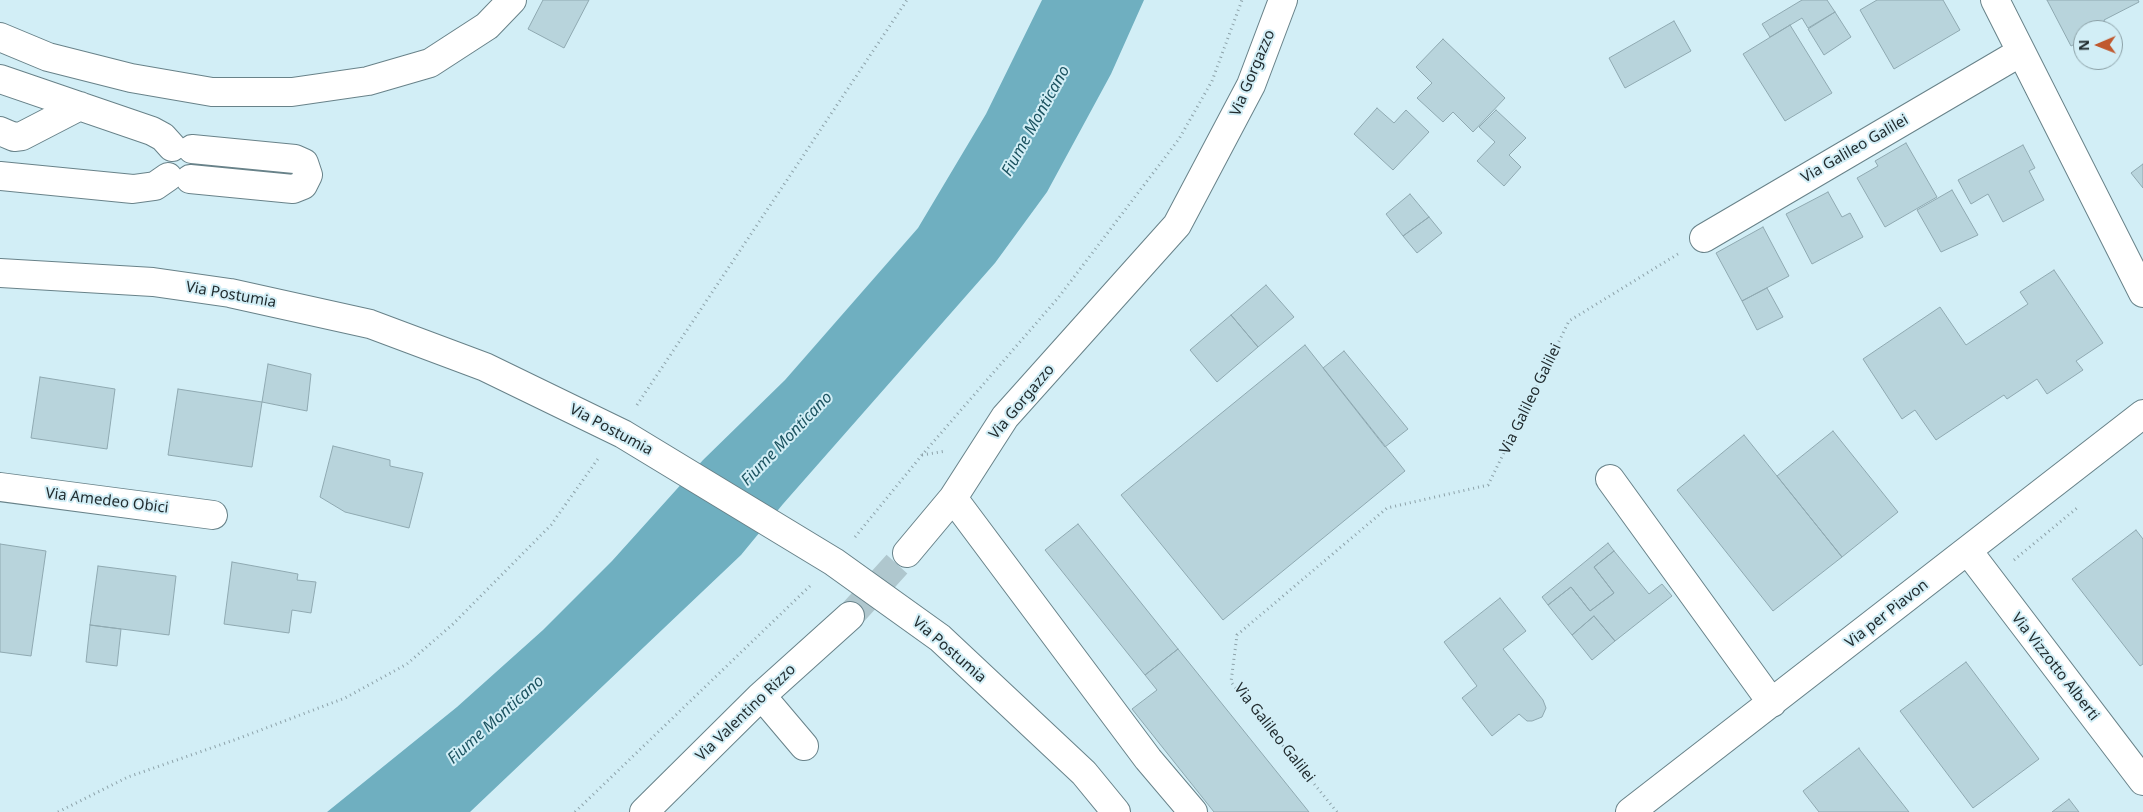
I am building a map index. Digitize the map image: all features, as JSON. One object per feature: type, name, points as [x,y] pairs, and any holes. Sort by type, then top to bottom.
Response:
[{"type":"street","points":[[0,37],[48,57],[131,78],[212,92],[292,92],[368,80],[430,63],[487,26],[512,0]]},
{"type":"street","name":"Via Gorgazzo","points":[[953,498],[1005,417],[1177,224],[1251,85],[1283,0]]},
{"type":"street","points":[[1995,0],[2143,293]]},
{"type":"street","name":"Via Galileo Galilei","points":[[1704,238],[2020,52]]},
{"type":"street","points":[[0,79],[152,131],[182,148],[295,159],[304,163],[308,175],[303,186],[293,189],[179,178],[164,173],[163,156],[182,148]]},
{"type":"street","points":[[0,131],[14,137],[22,136],[80,106]]},
{"type":"street","points":[[0,176],[134,189],[154,186],[179,178]]},
{"type":"street","name":"Via Postumia","points":[[0,273],[153,282],[230,293],[370,324],[485,367],[618,432],[824,554],[940,638],[1084,773],[1116,812]]},
{"type":"street","name":"Via per Piavon","points":[[1630,812],[2143,414]]},
{"type":"street","points":[[1610,479],[1772,703]]},
{"type":"street","name":"Via Amedeo Obici","points":[[0,487],[213,515]]},
{"type":"street","points":[[907,553],[953,498],[1148,759],[1193,812]]},
{"type":"street","name":"Via Vizzotto Alberti","points":[[1968,551],[2143,781]]},
{"type":"street","name":"Via Valentino Rizzo","points":[[644,812],[760,697],[850,616]]},
{"type":"street","points":[[760,697],[771,707],[804,746]]},
{"type":"path","points":[[58,812],[128,777],[237,739],[345,698],[407,664],[453,624],[551,525],[599,457],[611,446],[618,432],[907,0]]},
{"type":"path","points":[[575,812],[922,455],[1058,298],[1179,140],[1212,81],[1242,0]]},
{"type":"path","name":"Via Galileo Galilei","points":[[1337,812],[1232,682],[1237,635],[1387,508],[1488,485],[1569,321],[1704,238]]},
{"type":"path","points":[[590,452],[599,457]]},
{"type":"path","points":[[2013,560],[2082,504]]},
{"type":"water","name":"Fiume Monticano","points":[[1042,0],[1144,0],[1111,74],[1047,192],[995,263],[783,504],[741,555],[470,812],[327,812],[457,707],[543,630],[612,561],[703,460],[785,380],[918,228],[986,114]]},
{"type":"building","points":[[543,0],[589,0],[564,48],[528,29]]},
{"type":"building","points":[[1802,0],[1827,0],[1835,12],[1808,28],[1802,18],[1770,37],[1762,24]]},
{"type":"building","points":[[1877,0],[1943,0],[1960,30],[1894,69],[1860,10]]},
{"type":"building","points":[[2047,0],[2138,0],[2139,2],[2104,20],[2073,20],[2073,45],[2071,46]]},
{"type":"building","points":[[1835,12],[1851,37],[1824,55],[1808,29]]},
{"type":"building","points":[[1674,21],[1691,51],[1625,88],[1609,58]]},
{"type":"building","points":[[1790,25],[1832,93],[1785,121],[1743,54]]},
{"type":"building","points":[[1443,39],[1505,98],[1473,132],[1453,112],[1443,122],[1417,98],[1432,83],[1416,67]]},
{"type":"building","points":[[1377,108],[1394,123],[1406,110],[1429,132],[1393,170],[1354,134]]},
{"type":"building","points":[[1496,110],[1526,138],[1509,155],[1521,167],[1504,186],[1477,161],[1495,142],[1479,127]]},
{"type":"building","points":[[1906,143],[1937,197],[1885,227],[1857,178],[1878,166],[1875,161]]},
{"type":"building","points":[[2023,145],[2035,168],[2029,171],[2044,200],[2003,222],[1988,194],[1971,204],[1958,180]]},
{"type":"building","points":[[2143,164],[2143,188],[2131,173]]},
{"type":"building","points":[[1952,190],[1978,235],[1941,252],[1917,210]]},
{"type":"building","points":[[1828,192],[1842,217],[1850,213],[1863,237],[1812,264],[1786,214]]},
{"type":"building","points":[[1410,194],[1429,217],[1403,236],[1386,214]]},
{"type":"building","points":[[1429,217],[1442,233],[1417,253],[1403,236]]},
{"type":"building","points":[[1763,227],[1789,276],[1742,301],[1716,253]]},
{"type":"building","points":[[2054,270],[2103,343],[2076,361],[2083,370],[2047,394],[2037,379],[2007,399],[2004,395],[1936,440],[1915,410],[1902,419],[1863,359],[1940,307],[1966,345],[2028,304],[2020,292]]},
{"type":"building","points":[[1266,285],[1294,317],[1258,347],[1231,315]]},
{"type":"building","points":[[1767,288],[1783,317],[1757,330],[1742,301]]},
{"type":"building","points":[[1231,315],[1258,347],[1217,382],[1190,350]]},
{"type":"building","points":[[1305,345],[1405,471],[1223,620],[1121,495]]},
{"type":"building","points":[[1344,351],[1408,429],[1385,447],[1323,368]]},
{"type":"building","points":[[268,364],[311,374],[307,411],[262,402]]},
{"type":"building","points":[[40,377],[115,389],[107,449],[31,438]]},
{"type":"building","points":[[178,389],[262,402],[252,467],[168,455]]},
{"type":"building","points":[[1833,431],[1898,512],[1842,557],[1777,476]]},
{"type":"building","points":[[1744,435],[1842,557],[1773,611],[1677,490]]},
{"type":"building","points":[[333,446],[390,460],[390,466],[423,473],[409,528],[345,512],[320,497]]},
{"type":"building","points":[[1078,524],[1178,649],[1145,675],[1045,550]]},
{"type":"building","points":[[2136,530],[2143,539],[2143,664],[2140,666],[2072,579]]},
{"type":"building","points":[[1608,543],[1614,551],[1594,567],[1614,593],[1590,611],[1571,587],[1548,605],[1542,597]]},
{"type":"building","points":[[0,544],[46,551],[31,656],[0,652]]},
{"type":"building","points":[[1614,551],[1649,594],[1662,584],[1672,596],[1615,641],[1594,616],[1572,635],[1548,605],[1571,587],[1590,611],[1614,593],[1594,567]]},
{"type":"building","points":[[232,562],[298,574],[297,580],[316,582],[311,613],[292,610],[289,633],[224,624]]},
{"type":"building","points":[[98,566],[176,576],[169,635],[90,625]]},
{"type":"building","points":[[1500,598],[1526,631],[1503,649],[1543,700],[1546,708],[1542,717],[1532,721],[1527,721],[1519,714],[1492,736],[1462,698],[1477,686],[1444,642]]},
{"type":"building","points":[[1594,616],[1615,641],[1592,660],[1572,635]]},
{"type":"building","points":[[90,625],[121,629],[117,666],[86,662]]},
{"type":"building","points":[[1178,649],[1309,812],[1214,812],[1132,709],[1157,690],[1145,675]]},
{"type":"building","points":[[1966,662],[2039,759],[1973,808],[1900,711]]},
{"type":"building","points":[[1859,748],[1909,812],[1819,812],[1803,791]]},
{"type":"building","points":[[2069,799],[2079,812],[2052,812]]},
{"type":"tunnel","points":[[850,616],[907,553]]}]
